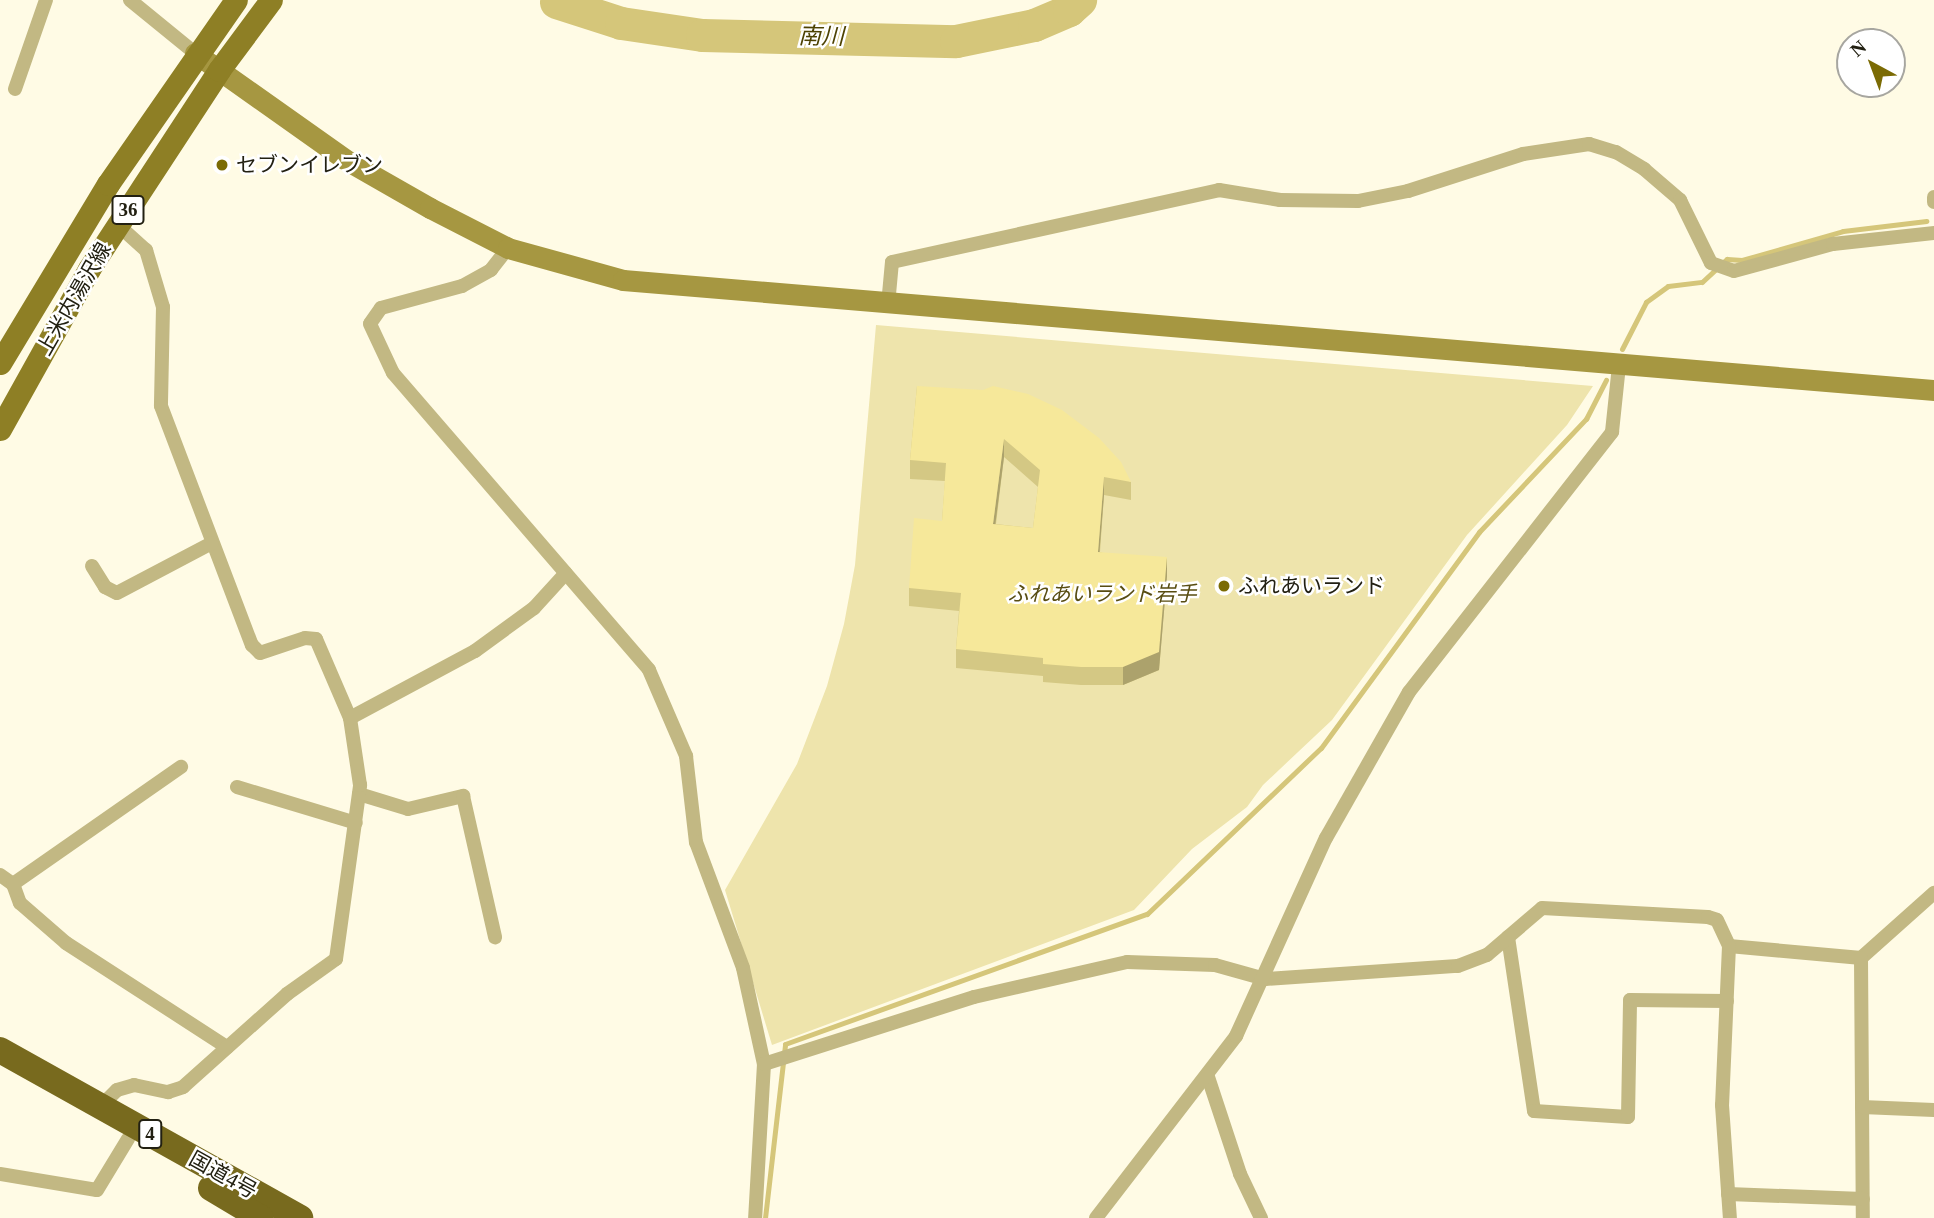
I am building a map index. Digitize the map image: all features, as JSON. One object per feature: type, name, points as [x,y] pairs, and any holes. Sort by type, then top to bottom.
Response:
[{"type":"highway","name":"国道4号","points":[[0,1050],[300,1218]]},
{"type":"highway","name":"国道4号","points":[[0,1070],[128,1139],[261,1218]]},
{"type":"main road","name":"上米内湯沢線","points":[[0,363],[108,184],[195,53],[236,0]]},
{"type":"main road","name":"上米内湯沢線","points":[[0,429],[118,225],[219,70],[271,0]]},
{"type":"street","points":[[15,89],[46,0]]},
{"type":"street","points":[[130,0],[195,53],[346,160],[508,248],[623,280],[888,305],[1934,390]]},
{"type":"street","points":[[888,305],[892,262],[1219,190],[1280,200],[1358,201],[1408,191],[1523,154],[1589,144],[1616,152],[1671,192],[1680,200],[1711,263],[1734,271],[1833,244],[1934,233]]},
{"type":"street","points":[[1934,197],[1934,202]]},
{"type":"street","points":[[100,1107],[117,1090],[134,1085],[168,1092],[183,1087],[287,994],[336,959],[359,794],[350,718],[316,639],[305,638],[255,651],[161,407],[163,307],[146,250],[118,225]]},
{"type":"street","points":[[508,248],[491,270],[462,286],[381,308],[370,324],[393,373],[649,670],[686,756],[696,842],[743,968],[768,1063],[755,1218]]},
{"type":"street","points":[[1096,1218],[1208,1077],[1265,979],[1326,838],[1402,703],[1612,432],[1619,365]]},
{"type":"street","points":[[92,566],[105,587],[117,593],[212,543]]},
{"type":"street","points":[[350,718],[475,652],[534,608],[566,573]]},
{"type":"street","points":[[13,884],[181,767]]},
{"type":"street","points":[[237,787],[356,823]]},
{"type":"street","points":[[359,794],[408,808],[463,796],[495,937]]},
{"type":"street","points":[[0,875],[13,884],[20,903],[66,943],[227,1047]]},
{"type":"street","points":[[1729,946],[1861,957],[1934,893]]},
{"type":"street","points":[[768,1063],[974,997],[1127,962],[1215,965],[1265,979],[1458,966],[1487,955],[1542,908],[1708,918],[1717,920],[1729,946],[1722,1105],[1730,1218]]},
{"type":"street","points":[[1508,937],[1534,1111],[1629,1117],[1630,1000],[1727,1001]]},
{"type":"street","points":[[1861,957],[1863,1218]]},
{"type":"street","points":[[1208,1077],[1240,1174],[1261,1218]]},
{"type":"street","points":[[1862,1107],[1934,1110]]},
{"type":"street","points":[[0,1174],[97,1190],[128,1139]]},
{"type":"street","points":[[1728,1194],[1863,1199]]},
{"type":"green space","name":"ふれあいランド岩手","points":[[876,325],[1593,386],[1567,425],[1467,535],[1332,720],[1263,785],[1247,807],[1192,849],[1134,910],[772,1045],[725,890],[797,764],[827,686],[844,624],[855,565]]},
{"type":"building","points":[[917,386],[983,390],[993,386],[1028,394],[1062,410],[1099,438],[1121,462],[1131,482],[1104,477],[1098,552],[1167,557],[1159,652],[1123,667],[1081,667],[1043,664],[1043,658],[956,649],[961,593],[909,588],[914,518],[942,521],[946,463],[910,460]],"holes":[[[1004,439],[1040,470],[1033,528],[993,524]]]},
{"type":"waterway","name":"南川","points":[[556,2],[621,23],[702,35],[956,41],[1034,25],[1069,10],[1080,0]]},
{"type":"waterway","points":[[1622,349],[1646,302],[1668,286],[1702,282],[1727,259],[1742,260],[1843,231],[1926,221]]},
{"type":"waterway","points":[[765,1218],[785,1044],[1147,914],[1321,748],[1479,532],[1586,419],[1606,380]]},
{"type":"place","name":"セブンイレブン","points":[[222,165]]},
{"type":"place","name":"ふれあいランド","points":[[1224,586]]}]
